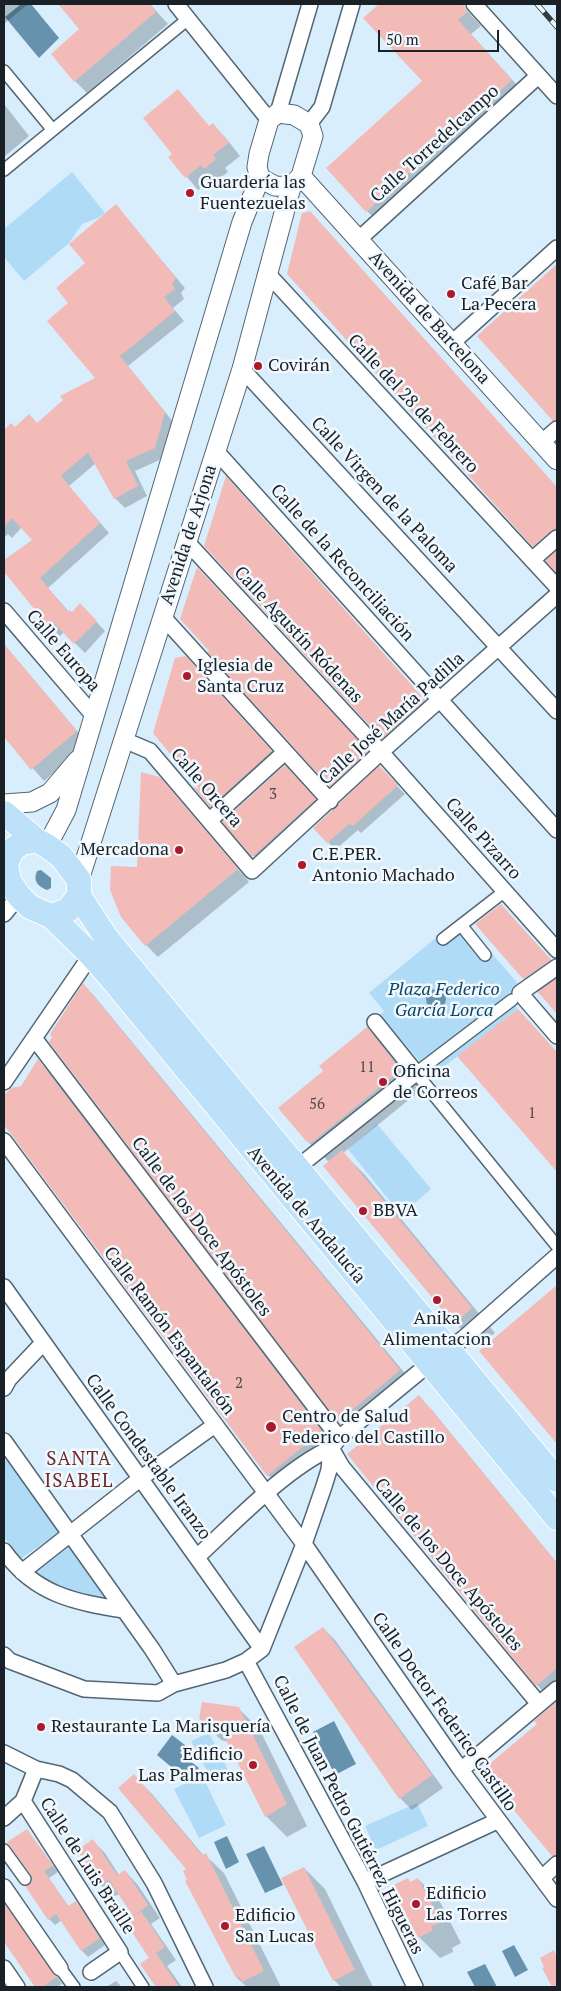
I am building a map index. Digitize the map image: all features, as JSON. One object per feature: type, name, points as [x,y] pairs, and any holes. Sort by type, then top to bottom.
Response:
[{"type":"main road","points":[[4,813],[41,843],[61,856],[79,888],[68,910],[51,916],[30,907],[19,896],[9,881],[5,862],[12,850],[22,843],[41,843]]},
{"type":"main road","name":"Avenida de Andalucía","points":[[79,888],[107,939],[298,1167],[557,1518]]},
{"type":"main road","name":"Avenida de Andalucía","points":[[51,916],[91,955],[439,1356],[555,1473]]},
{"type":"street","points":[[176,4],[273,116]]},
{"type":"street","points":[[41,843],[66,810],[242,222],[260,178],[257,167],[259,154],[310,4]]},
{"type":"street","points":[[309,124],[322,107],[352,4]]},
{"type":"street","points":[[474,4],[557,96]]},
{"type":"street","points":[[4,170],[188,19]]},
{"type":"street","points":[[4,71],[52,129]]},
{"type":"street","name":"Calle Torredelcampo","points":[[358,240],[538,76]]},
{"type":"street","points":[[260,178],[275,186],[296,181],[313,136],[309,124],[294,115],[273,116]]},
{"type":"street","name":"Avenida de Barcelona","points":[[296,181],[358,240],[557,460]]},
{"type":"street","name":"Avenida de Arjona","points":[[79,888],[242,369],[267,273],[296,181]]},
{"type":"street","points":[[452,343],[557,248]]},
{"type":"street","name":"Calle del 28 de Febrero","points":[[267,273],[557,587]]},
{"type":"street","name":"Calle Virgen de la Paloma","points":[[242,369],[557,711]]},
{"type":"street","points":[[541,443],[557,428]]},
{"type":"street","name":"Calle de la Reconciliación","points":[[216,451],[557,830]]},
{"type":"street","points":[[532,560],[557,538]]},
{"type":"street","name":"Calle Agustín Ródenas","points":[[187,542],[381,752]]},
{"type":"street","name":"Calle José María Padilla","points":[[252,871],[381,752],[557,595]]},
{"type":"street","name":"Calle Europa","points":[[4,611],[94,716]]},
{"type":"street","points":[[163,617],[330,801]]},
{"type":"street","name":"Calle Orcera","points":[[124,740],[150,751],[252,871]]},
{"type":"street","points":[[210,820],[285,752]]},
{"type":"street","name":"Calle Pizarro","points":[[381,752],[557,950]]},
{"type":"street","points":[[4,804],[32,802],[50,793],[82,755]]},
{"type":"street","points":[[444,939],[505,891]]},
{"type":"street","points":[[4,914],[19,896]]},
{"type":"street","points":[[461,925],[485,955]]},
{"type":"street","points":[[4,1082],[91,955]]},
{"type":"street","points":[[298,1167],[416,1073],[557,967]]},
{"type":"street","points":[[516,997],[557,1036]]},
{"type":"street","points":[[374,1022],[557,1246]]},
{"type":"street","name":"Calle de los Doce Apóstoles","points":[[34,1038],[335,1443],[342,1467],[539,1704]]},
{"type":"street","name":"Calle Ramón Espantaleón","points":[[4,1141],[304,1544]]},
{"type":"street","points":[[196,1557],[313,1456],[335,1443],[439,1356],[464,1338],[557,1256]]},
{"type":"street","name":"Calle Condestable Iranzo","points":[[4,1287],[262,1649]]},
{"type":"street","points":[[4,1388],[9,1379],[43,1343]]},
{"type":"street","points":[[22,1572],[141,1478],[215,1425]]},
{"type":"street","points":[[4,1441],[174,1684]]},
{"type":"street","points":[[4,1655],[10,1661],[84,1689],[158,1693],[174,1684],[226,1670],[246,1661],[262,1649],[304,1544],[329,1470],[335,1443]]},
{"type":"street","name":"Calle Doctor Federico Castillo","points":[[304,1544],[497,1821],[557,1899]]},
{"type":"street","points":[[4,1551],[31,1581],[51,1593],[68,1599],[124,1610]]},
{"type":"street","name":"Calle de Juan Pedro Gutiérrez Higueras","points":[[246,1661],[365,1882],[415,1987]]},
{"type":"street","points":[[461,1770],[557,1689]]},
{"type":"street","points":[[4,1753],[36,1769],[59,1774],[72,1780],[110,1812],[154,1882],[205,1987]]},
{"type":"street","points":[[4,1818],[23,1801],[36,1769]]},
{"type":"street","name":"Calle de Luis Braille","points":[[23,1801],[143,1987]]},
{"type":"street","points":[[365,1882],[497,1821]]},
{"type":"street","points":[[4,1850],[25,1879]]},
{"type":"street","points":[[542,1878],[557,1864]]},
{"type":"street","points":[[4,1886],[74,1987]]},
{"type":"street","name":"Calle de Luis Braille","points":[[91,1972],[120,1952]]},
{"type":"street","points":[[4,1968],[18,1987]]},
{"type":"green space","points":[[72,172],[105,213],[82,224],[69,243],[24,281],[4,257],[4,229]]},
{"type":"green space","name":"Plaza Federico García Lorca","points":[[461,917],[519,985],[506,995],[518,1009],[432,1076],[380,1015],[384,1011],[369,993]]},
{"type":"green space","points":[[377,1124],[431,1189],[401,1215],[348,1149]]},
{"type":"green space","points":[[4,1441],[62,1522],[58,1533],[19,1560],[4,1537]]},
{"type":"green space","points":[[70,1534],[112,1600],[93,1599],[82,1596],[61,1588],[34,1572]]},
{"type":"green space","points":[[209,1733],[230,1774],[213,1782],[191,1741]]},
{"type":"green space","points":[[202,1775],[226,1825],[199,1838],[174,1789]]},
{"type":"green space","points":[[417,1803],[428,1826],[376,1850],[365,1826]]},
{"type":"shaded area","points":[[21,4],[31,4],[59,38],[39,58],[5,17]]},
{"type":"shaded area","points":[[41,870],[51,878],[51,888],[47,890],[38,885],[36,880],[37,871]]},
{"type":"shaded area","points":[[436,989],[443,992],[446,999],[443,1006],[436,1009],[429,1006],[426,999],[429,992]]},
{"type":"shaded area","points":[[334,1721],[356,1764],[335,1775],[313,1732]]},
{"type":"shaded area","points":[[172,1735],[190,1749],[188,1751],[183,1748],[180,1753],[199,1768],[189,1782],[157,1755]]},
{"type":"shaded area","points":[[227,1836],[239,1862],[226,1869],[214,1842]]},
{"type":"shaded area","points":[[264,1846],[283,1885],[265,1893],[246,1854]]},
{"type":"shaded area","points":[[514,1945],[528,1970],[515,1977],[502,1951]]},
{"type":"shaded area","points":[[485,1964],[497,1987],[475,1987],[467,1972]]},
{"type":"building","points":[[58,4],[150,4],[156,12],[74,82],[51,54],[79,29]]},
{"type":"building","points":[[379,4],[462,4],[468,11],[458,20],[512,80],[366,212],[326,168],[422,81],[363,18]]},
{"type":"building","name":"Guardería las Fuentezuelas","points":[[178,89],[209,126],[213,123],[229,143],[213,155],[216,159],[204,169],[201,165],[185,178],[168,157],[172,154],[143,118]]},
{"type":"building","points":[[116,204],[176,278],[172,283],[175,289],[164,297],[175,311],[120,356],[165,412],[155,448],[126,461],[138,486],[114,499],[88,452],[61,476],[100,523],[40,578],[68,612],[70,610],[72,612],[80,603],[97,621],[74,644],[54,623],[49,627],[4,572],[4,560],[32,540],[12,518],[4,527],[4,430],[11,423],[15,427],[29,414],[37,423],[63,400],[60,396],[95,378],[47,321],[68,303],[56,288],[85,263],[69,244]]},
{"type":"building","points":[[310,211],[557,487],[557,529],[551,531],[533,547],[287,274],[302,213]]},
{"type":"building","points":[[557,264],[557,420],[553,421],[477,336]]},
{"type":"building","points":[[226,476],[425,700],[382,739],[204,546]]},
{"type":"building","points":[[557,550],[557,573],[545,561]]},
{"type":"building","points":[[197,567],[368,751],[330,787],[207,652],[209,651],[180,619]]},
{"type":"building","points":[[4,644],[77,731],[31,770],[4,737]]},
{"type":"building","points":[[186,656],[272,751],[210,807],[193,787],[199,789],[153,733],[175,658]]},
{"type":"building","points":[[285,765],[316,799],[252,857],[222,822]]},
{"type":"building","points":[[379,766],[398,785],[353,826],[349,824],[327,843],[313,828]]},
{"type":"building","name":"Mercadona","points":[[141,772],[160,777],[238,869],[145,946],[121,917],[110,890],[111,866],[137,867]]},
{"type":"building","points":[[501,904],[551,960],[523,979],[475,924]]},
{"type":"building","points":[[557,978],[557,1014],[538,992]]},
{"type":"building","points":[[83,983],[400,1370],[338,1422],[49,1042],[52,1037],[50,1034]]},
{"type":"building","points":[[518,1009],[557,1052],[557,1172],[457,1056]]},
{"type":"building","points":[[367,1027],[401,1070],[311,1143],[306,1141],[278,1108],[323,1071],[319,1066]]},
{"type":"building","points":[[38,1059],[322,1431],[267,1476],[4,1125],[4,1095],[11,1088],[21,1086]]},
{"type":"building","points":[[342,1150],[472,1308],[454,1324],[323,1166]]},
{"type":"building","points":[[557,1285],[557,1444],[479,1351]]},
{"type":"building","points":[[419,1395],[557,1563],[557,1668],[536,1686],[347,1454]]},
{"type":"building","points":[[323,1627],[432,1775],[399,1799],[294,1647]]},
{"type":"building","points":[[557,1701],[557,1855],[552,1856],[481,1771],[537,1724],[534,1721]]},
{"type":"building","name":"Edificio Las Palmeras","points":[[202,1702],[239,1707],[287,1804],[265,1817],[219,1726],[199,1719]]},
{"type":"building","name":"Edificio San Lucas","points":[[134,1774],[202,1855],[206,1853],[264,1971],[242,1982],[240,1977],[236,1978],[185,1881],[187,1880],[183,1871],[186,1869],[118,1788]]},
{"type":"building","points":[[27,1829],[53,1866],[44,1871],[68,1906],[76,1901],[100,1938],[81,1951],[56,1914],[48,1920],[25,1886],[32,1882],[31,1875],[7,1842]]},
{"type":"building","points":[[93,1839],[117,1875],[125,1870],[148,1905],[133,1916],[109,1880],[100,1885],[77,1850]]},
{"type":"building","points":[[304,1867],[355,1970],[333,1981],[281,1878]]},
{"type":"building","name":"Edificio Las Torres","points":[[408,1878],[410,1882],[418,1878],[441,1922],[431,1927],[433,1930],[418,1938],[391,1886]]},
{"type":"building","points":[[4,1903],[57,1977],[42,1987],[35,1987],[4,1942]]},
{"type":"building","points":[[141,1911],[165,1947],[149,1958],[125,1922]]},
{"type":"building","points":[[554,1950],[557,1958],[557,1987],[552,1987],[542,1968],[544,1967],[540,1958]]},
{"type":"building","points":[[156,1953],[179,1987],[156,1987],[140,1964]]},
{"type":"railway","points":[[537,4],[557,27]]},
{"type":"place","name":"Guardería las Fuentezuelas","points":[[190,193]]},
{"type":"place","name":"Café Bar La Pecera","points":[[451,294]]},
{"type":"place","name":"Covirán","points":[[258,366]]},
{"type":"place","name":"Iglesia de Santa Cruz","points":[[187,676]]},
{"type":"place","name":"Mercadona","points":[[179,850]]},
{"type":"place","name":"C.E.PER. Antonio Machado","points":[[302,865]]},
{"type":"place","name":"Oficina de Correos","points":[[383,1082]]},
{"type":"place","name":"BBVA","points":[[363,1211]]},
{"type":"place","name":"Anika Alimentacion","points":[[437,1300]]},
{"type":"place","name":"Centro de Salud Federico del Castillo","points":[[271,1427]]},
{"type":"place","name":"Restaurante La Marisquería","points":[[41,1727]]},
{"type":"place","name":"Edificio Las Palmeras","points":[[253,1765]]},
{"type":"place","name":"Edificio Las Torres","points":[[416,1904]]},
{"type":"place","name":"Edificio San Lucas","points":[[225,1926]]},
{"type":"district","name":"SANTA ISABEL","points":[[79,1471]]}]
